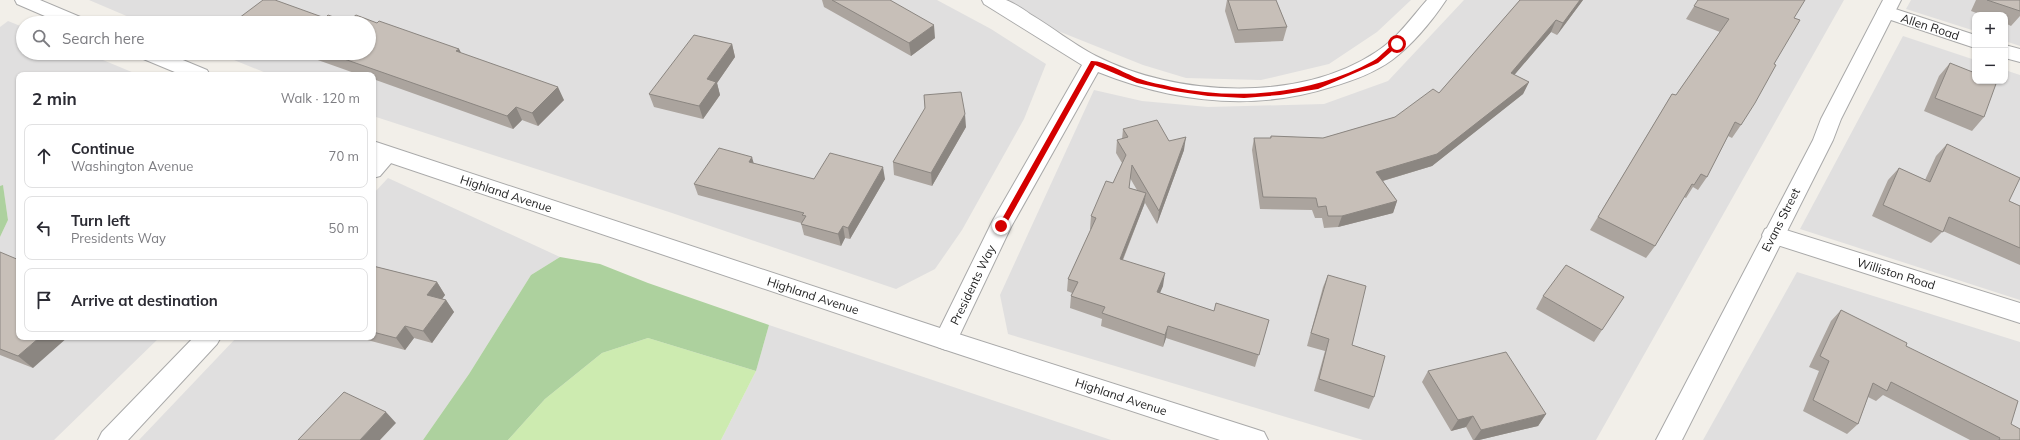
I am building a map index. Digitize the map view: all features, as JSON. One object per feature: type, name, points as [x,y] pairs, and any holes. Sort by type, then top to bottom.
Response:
[{"type":"street","points":[[24,0],[62,16]]},
{"type":"street","points":[[991,0],[1093,63],[1139,81],[1174,89],[1208,94],[1244,96],[1280,93],[1316,87],[1376,62],[1397,44],[1437,0]]},
{"type":"street","name":"Allen Road","points":[[1889,6],[1972,41]]},
{"type":"street","name":"Evans Street","points":[[1669,440],[1823,140],[1831,118],[1889,6]]},
{"type":"street","points":[[2008,52],[2020,56]]},
{"type":"street","points":[[165,60],[193,72]]},
{"type":"street","name":"Presidents Way","points":[[946,340],[1001,226],[1093,63]]},
{"type":"street","name":"Highland Avenue","points":[[378,158],[1255,440]]},
{"type":"street","name":"Williston Road","points":[[1773,236],[2020,312]]},
{"type":"street","points":[[111,440],[206,340]]},
{"type":"shaded area","points":[[89,0],[937,0],[991,29],[1046,64],[1024,119],[962,230],[935,269],[896,289],[672,213],[376,117],[376,72],[264,72],[234,60],[376,60],[376,16],[127,16]]},
{"type":"shaded area","points":[[1004,0],[1411,0],[1377,32],[1329,64],[1261,80],[1186,78],[1143,65],[1058,31]]},
{"type":"shaded area","points":[[1464,0],[1844,0],[1596,440],[1363,440],[1008,334],[1000,295],[1094,90],[1142,101],[1208,107],[1324,104],[1388,81]]},
{"type":"shaded area","points":[[1911,0],[2020,0],[2020,46],[2008,42],[2008,12],[1972,12],[1972,30],[1906,9]]},
{"type":"shaded area","points":[[8,21],[16,24],[16,60],[103,60],[132,72],[16,72],[16,340],[157,340],[54,440],[0,440],[0,237],[8,220],[3,186],[0,186],[0,27]]},
{"type":"shaded area","points":[[1903,36],[1972,59],[1972,84],[2008,84],[2008,71],[2020,75],[2020,300],[1800,229]]},
{"type":"shaded area","points":[[388,178],[560,257],[531,275],[469,374],[423,440],[139,440],[234,340],[376,340],[376,191]]},
{"type":"shaded area","points":[[1797,272],[2020,342],[2020,440],[1703,440]]},
{"type":"shaded area","points":[[769,325],[1111,440],[721,440],[756,371]]},
{"type":"green space","points":[[3,185],[8,220],[0,237],[0,186]]},
{"type":"green space","points":[[560,257],[600,264],[648,283],[769,325],[756,371],[648,338],[602,353],[545,399],[508,440],[423,440],[469,374],[531,275]]},
{"type":"green space","points":[[648,338],[756,371],[721,440],[508,440],[545,399],[602,353]]},
{"type":"building","points":[[263,0],[275,0],[319,16],[242,16]]},
{"type":"building","points":[[832,0],[890,0],[934,25],[909,43]]},
{"type":"building","points":[[1228,0],[1276,0],[1287,27],[1238,30]]},
{"type":"building","points":[[1520,0],[1580,0],[1563,23],[1556,20],[1511,73],[1529,82],[1437,154],[1376,172],[1397,201],[1342,216],[1328,216],[1326,206],[1318,207],[1316,198],[1263,197],[1254,138],[1271,138],[1271,136],[1323,138],[1395,117],[1433,89],[1439,93]]},
{"type":"building","points":[[1698,0],[1805,0],[1794,18],[1800,20],[1774,64],[1776,65],[1755,103],[1741,125],[1735,122],[1707,177],[1701,174],[1694,185],[1692,184],[1655,246],[1598,217],[1672,94],[1676,95],[1729,19],[1694,6]]},
{"type":"building","points":[[1987,0],[2020,0],[2020,11]]},
{"type":"building","points":[[379,21],[459,49],[456,51],[558,87],[532,113],[516,107],[507,116],[347,60],[376,60],[376,23]]},
{"type":"building","points":[[694,35],[732,44],[707,79],[716,82],[699,106],[649,94]]},
{"type":"building","points":[[1950,63],[1972,72],[1972,84],[1996,84],[1984,117],[1935,98]]},
{"type":"building","points":[[961,92],[965,114],[931,173],[893,162],[925,108],[924,95]]},
{"type":"building","points":[[1157,120],[1169,141],[1186,137],[1159,211],[1132,165],[1129,188],[1146,193],[1120,259],[1165,273],[1157,292],[1214,311],[1216,303],[1269,320],[1259,355],[1168,326],[1165,335],[1102,313],[1105,307],[1071,296],[1078,282],[1068,279],[1096,218],[1091,216],[1106,181],[1113,183],[1126,155],[1117,140],[1128,137],[1123,129]]},
{"type":"building","points":[[1947,144],[2020,178],[2009,201],[2020,206],[2020,248],[1949,217],[1943,232],[1883,205],[1899,168],[1930,182]]},
{"type":"building","points":[[719,148],[752,157],[749,162],[814,179],[830,153],[883,167],[848,228],[843,226],[838,234],[801,224],[806,216],[802,215],[804,213],[694,184]]},
{"type":"building","points":[[0,252],[16,259],[16,340],[37,340],[18,356],[0,349]]},
{"type":"building","points":[[1566,265],[1624,297],[1602,330],[1543,296]]},
{"type":"building","points":[[376,267],[437,282],[427,295],[446,300],[423,331],[405,326],[396,338],[376,333]]},
{"type":"building","points":[[1328,275],[1366,286],[1352,345],[1385,356],[1374,397],[1319,379],[1329,339],[1311,333]]},
{"type":"building","points":[[1841,310],[1907,343],[1906,346],[2018,401],[2011,424],[2020,429],[2020,440],[1999,440],[2000,438],[1891,382],[1887,391],[1873,383],[1858,424],[1813,400],[1829,361],[1820,356]]},
{"type":"building","points":[[1506,352],[1546,414],[1481,430],[1473,416],[1458,420],[1428,371]]},
{"type":"building","points":[[344,392],[386,412],[360,440],[298,440]]},
{"type":"route","points":[[1001,226],[1093,63],[1139,81],[1174,89],[1208,94],[1244,96],[1280,93],[1316,87],[1376,62],[1397,44]]}]
